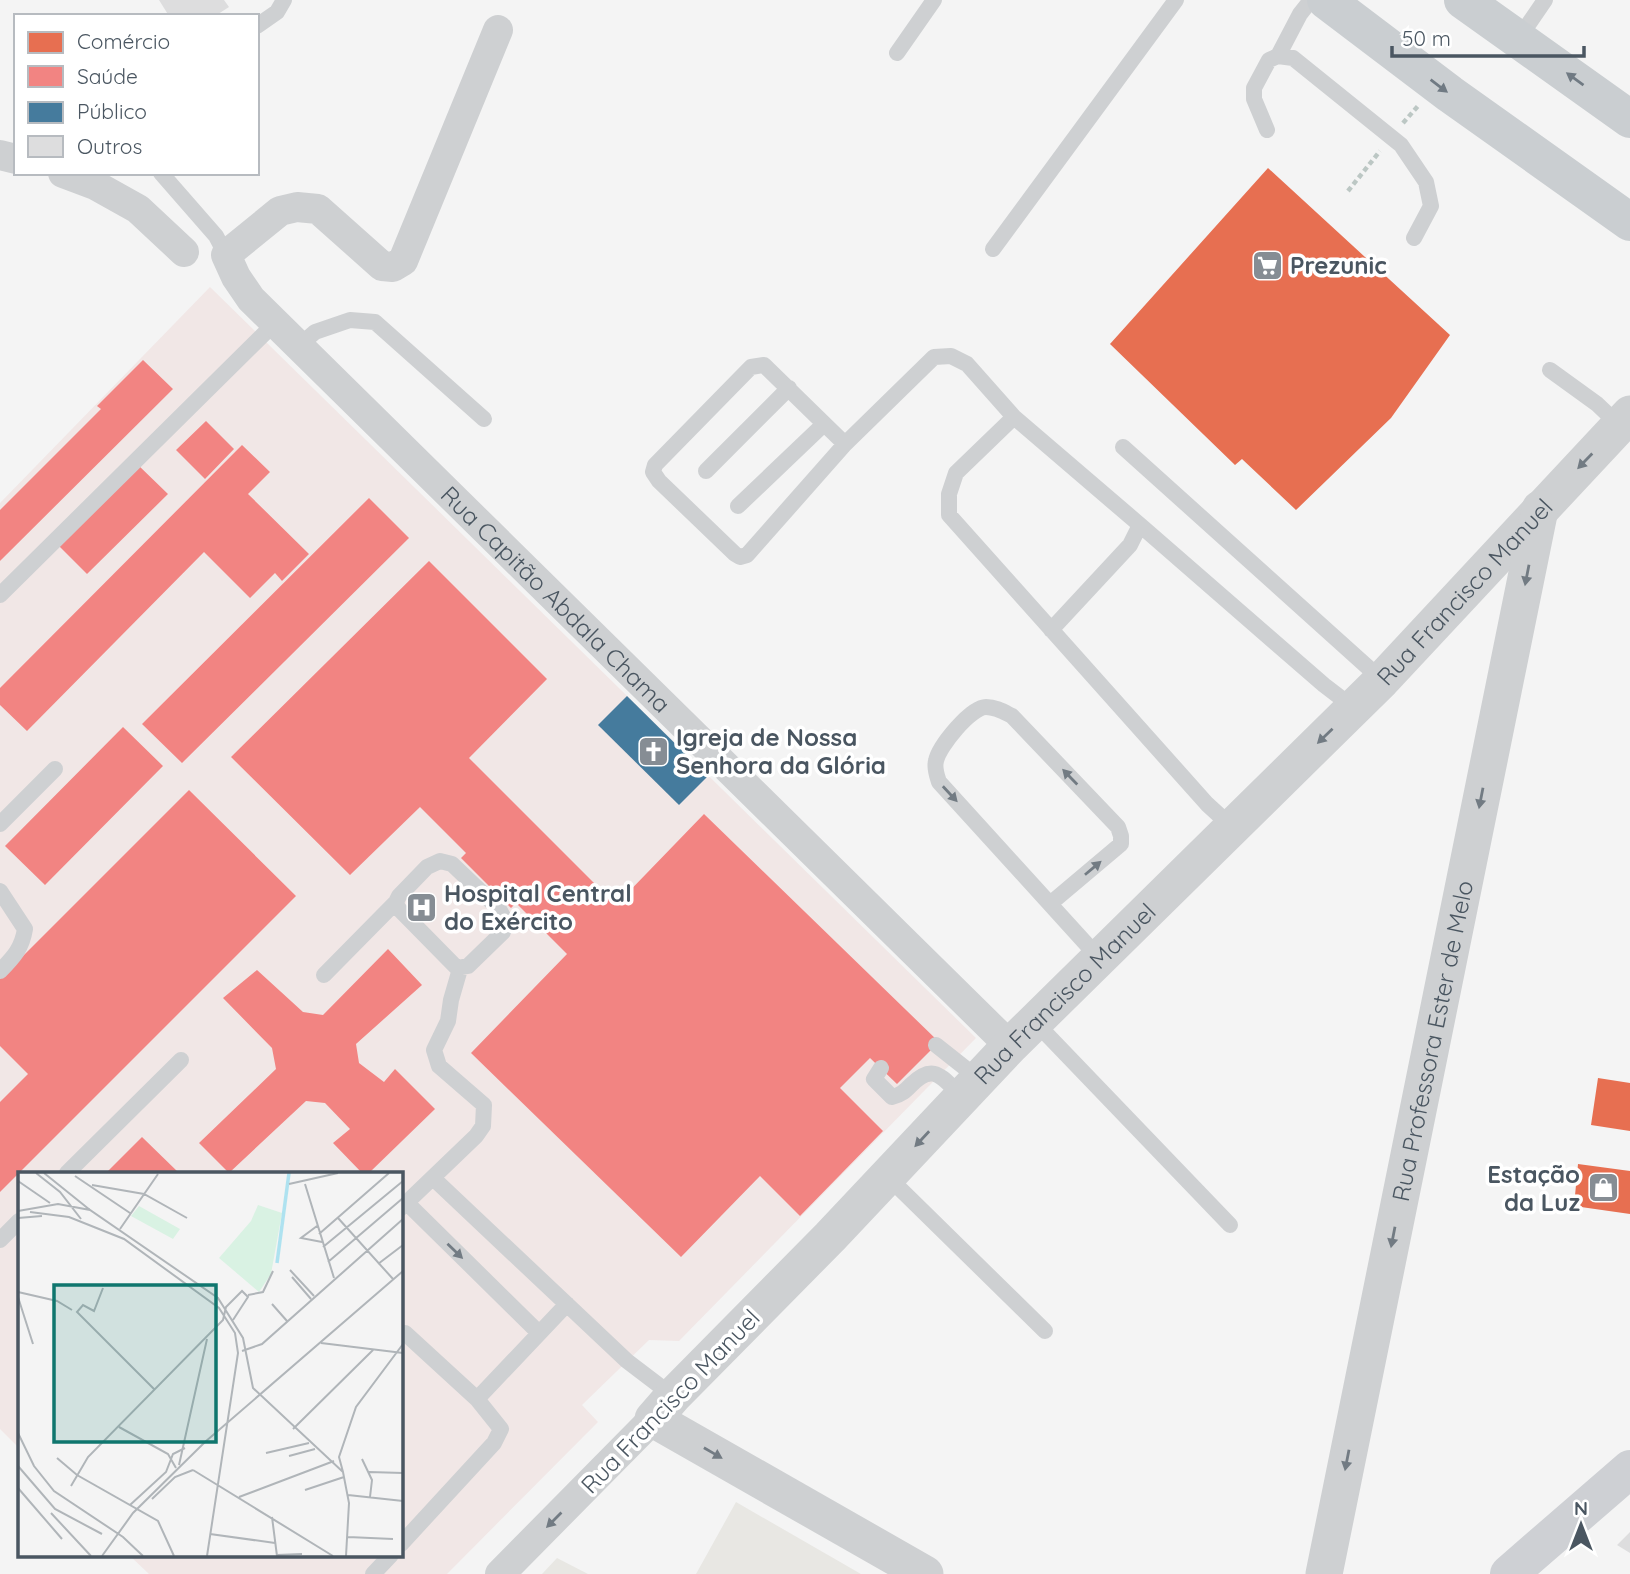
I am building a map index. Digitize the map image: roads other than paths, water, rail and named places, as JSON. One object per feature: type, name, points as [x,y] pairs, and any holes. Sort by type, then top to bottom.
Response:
[{"type":"main road","points":[[1326,0],[1450,94],[1630,222]]},
{"type":"main road","points":[[1463,0],[1630,119]]},
{"type":"main road","points":[[1509,1572],[1630,1469]]},
{"type":"street","points":[[226,255],[280,211],[297,207],[318,209],[383,266],[393,267],[403,261],[498,30]]},
{"type":"street","points":[[68,175],[138,209],[184,252]]},
{"type":"street","name":"Rua Capitão Abdala Chama","points":[[226,255],[236,277],[251,299],[275,323],[1022,1034]]},
{"type":"street","name":"Rua Francisco Manuel","points":[[500,1574],[1022,1034],[1382,680],[1624,419]]},
{"type":"street","name":"Rua Professora Ester de Melo","points":[[1324,1574],[1540,508]]},
{"type":"street","points":[[663,1408],[925,1574]]},
{"type":"lane","points":[[259,25],[277,12],[284,0]]},
{"type":"lane","points":[[897,53],[934,0]]},
{"type":"lane","points":[[993,249],[1176,0]]},
{"type":"lane","points":[[1278,56],[1300,14],[1311,0]]},
{"type":"lane","points":[[1519,38],[1545,0]]},
{"type":"lane","points":[[1267,130],[1254,99],[1254,88],[1269,60],[1278,56],[1293,58],[1401,145],[1426,182],[1432,206],[1415,238]]},
{"type":"lane","points":[[163,175],[216,236],[226,255]]},
{"type":"lane","points":[[299,346],[315,332],[350,320],[374,322],[484,419]]},
{"type":"lane","points":[[0,595],[275,323]]},
{"type":"lane","points":[[845,444],[764,365],[751,367],[655,465],[653,472],[659,481],[740,557],[747,555],[845,444],[934,357],[951,356],[967,364],[1014,417],[1354,708]]},
{"type":"lane","points":[[1550,370],[1597,404],[1624,419]]},
{"type":"lane","points":[[706,471],[789,388]]},
{"type":"lane","points":[[1014,417],[956,474],[949,494],[949,515],[1207,804],[1232,827]]},
{"type":"lane","points":[[738,506],[824,424]]},
{"type":"lane","points":[[1123,447],[1382,680]]},
{"type":"lane","points":[[1051,630],[1130,545],[1140,525]]},
{"type":"lane","points":[[1051,903],[1121,844],[1118,827],[1012,716],[997,708],[984,706],[973,711],[940,749],[934,764],[939,782],[1099,958]]},
{"type":"lane","points":[[0,824],[55,769]]},
{"type":"lane","points":[[324,975],[427,867],[440,861],[452,864],[499,909],[505,920],[503,932],[468,966],[457,968],[398,908],[396,902]]},
{"type":"lane","points":[[0,891],[25,929],[23,943],[15,957],[0,971]]},
{"type":"lane","points":[[460,968],[448,1021],[434,1051],[439,1066],[484,1105],[485,1114],[476,1136],[404,1206],[540,1333]]},
{"type":"lane","points":[[1022,1034],[1230,1225]]},
{"type":"lane","points":[[936,1045],[971,1088]]},
{"type":"lane","points":[[68,1172],[181,1060]]},
{"type":"lane","points":[[881,1068],[874,1080],[892,1097],[902,1094],[921,1075],[928,1072],[971,1088]]},
{"type":"lane","points":[[887,1176],[1045,1331]]},
{"type":"lane","points":[[433,1178],[627,1361],[663,1408]]},
{"type":"lane","points":[[0,1240],[18,1222]]},
{"type":"lane","points":[[477,1399],[567,1304]]},
{"type":"lane","points":[[402,1543],[494,1443],[502,1429],[477,1399],[405,1333]]},
{"type":"lane","points":[[373,1574],[390,1556]]},
{"type":"place","name":"Prezunic","points":[[1267,265]]},
{"type":"place","name":"Igreja de Nossa Senhora da Glória","points":[[653,751]]},
{"type":"place","name":"Hospital Central do Exército","points":[[421,907]]},
{"type":"place","name":"Estação da Luz","points":[[1603,1188]]}]
